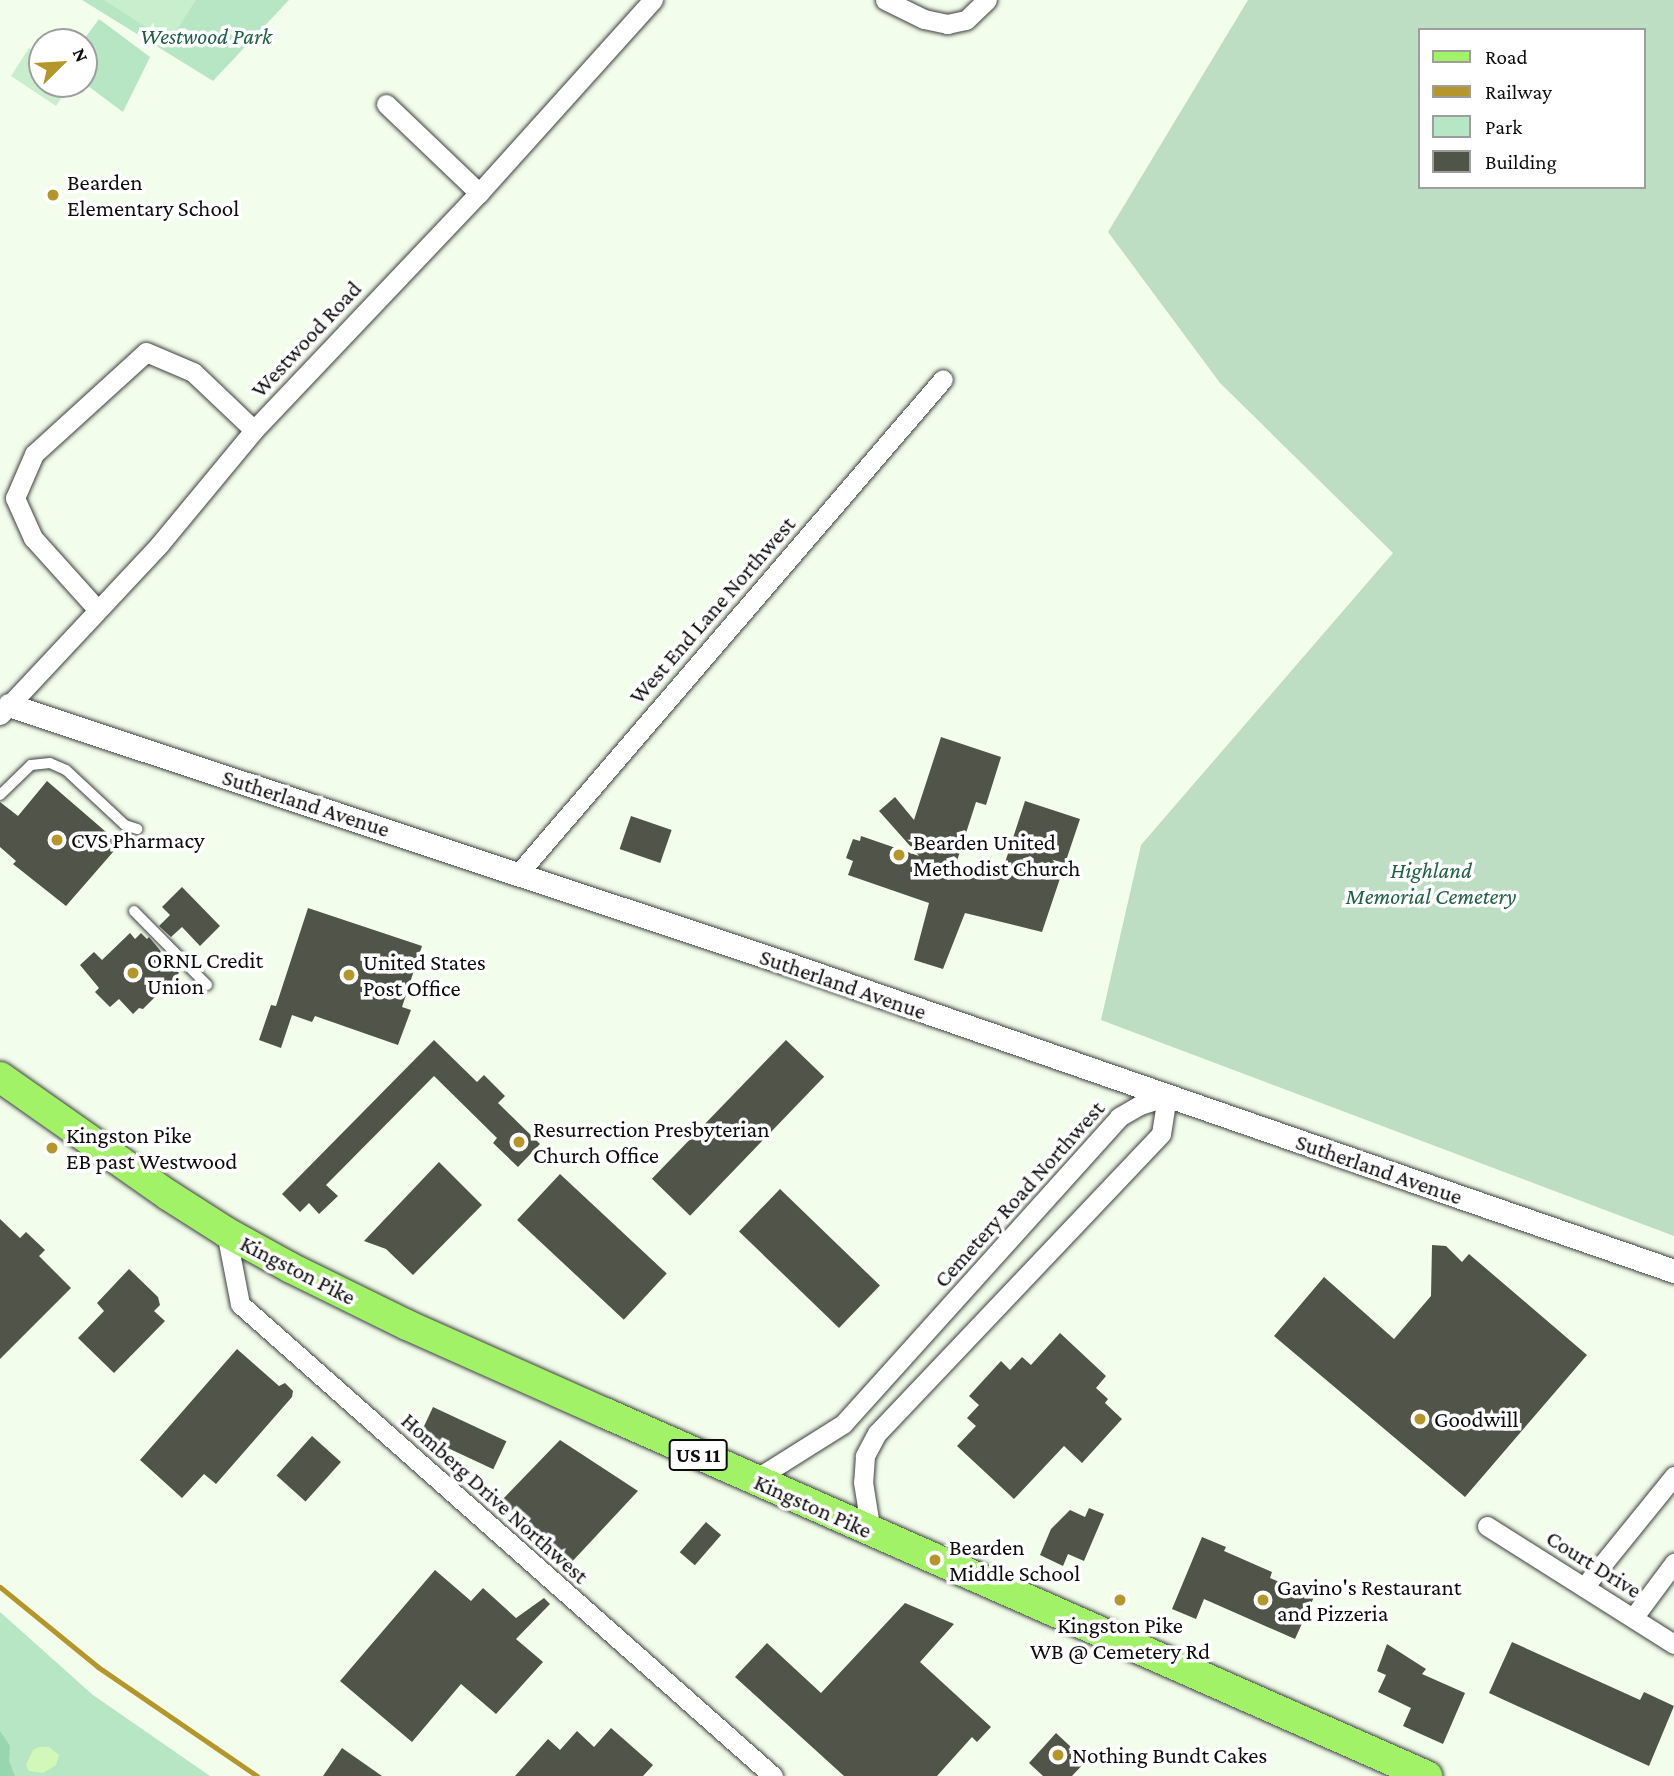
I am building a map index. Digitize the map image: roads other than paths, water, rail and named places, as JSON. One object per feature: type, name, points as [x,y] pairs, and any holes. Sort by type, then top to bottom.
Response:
[{"type":"main road","name":"Kingston Pike","points":[[0,1077],[51,1115],[226,1232],[407,1325],[1427,1776]]},
{"type":"street","name":"Westwood Road","points":[[4,710],[159,545],[254,430],[478,192],[653,0]]},
{"type":"street","points":[[884,0],[924,19],[947,24],[966,20],[987,0]]},
{"type":"street","points":[[386,104],[478,192]]},
{"type":"street","points":[[97,609],[33,538],[15,498],[34,454],[146,352],[193,372],[254,430]]},
{"type":"street","name":"West End Lane Northwest","points":[[518,874],[943,379]]},
{"type":"street","name":"Sutherland Avenue","points":[[4,710],[518,874],[1674,1272]]},
{"type":"street","points":[[871,1531],[863,1482],[865,1456],[877,1433],[1161,1134],[1167,1096]]},
{"type":"street","name":"Cemetery Road Northwest","points":[[754,1480],[843,1424],[1119,1117],[1140,1105],[1167,1096]]},
{"type":"street","name":"Homberg Drive Northwest","points":[[226,1232],[240,1304],[773,1776]]},
{"type":"street","points":[[1584,1587],[1674,1476]]},
{"type":"street","name":"Court Drive","points":[[1487,1526],[1674,1644]]},
{"type":"street","points":[[1633,1618],[1674,1563]]},
{"type":"lane","points":[[0,795],[32,765],[50,762],[66,769],[125,825],[137,828]]},
{"type":"lane","points":[[134,911],[207,985]]},
{"type":"railway","points":[[0,1587],[98,1667],[257,1776]]},
{"type":"place","name":"Bearden Elementary School","points":[[53,195]]},
{"type":"place","name":"CVS Pharmacy","points":[[57,840]]},
{"type":"place","name":"Bearden United Methodist Church","points":[[899,855]]},
{"type":"place","name":"ORNL Credit Union","points":[[133,973]]},
{"type":"place","name":"United States Post Office","points":[[349,975]]},
{"type":"place","name":"Resurrection Presbyterian Church Office","points":[[519,1142]]},
{"type":"place","name":"Kingston Pike EB past Westwood","points":[[52,1148]]},
{"type":"place","name":"Goodwill","points":[[1420,1419]]},
{"type":"place","name":"Bearden Middle School","points":[[935,1560]]},
{"type":"place","name":"Kingston Pike WB @ Cemetery Rd","points":[[1120,1600]]},
{"type":"place","name":"Gavino's Restaurant and Pizzeria","points":[[1263,1600]]},
{"type":"place","name":"Nothing Bundt Cakes","points":[[1058,1755]]},
{"type":"park label","name":"Westwood Park","points":[[206,36]]},
{"type":"park label","name":"Highland Memorial Cemetery","points":[[1431,883]]}]
